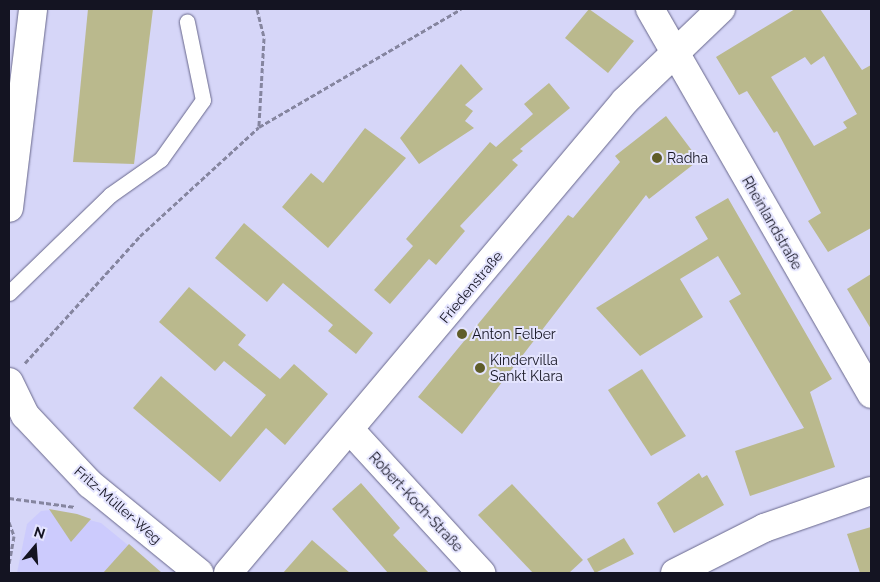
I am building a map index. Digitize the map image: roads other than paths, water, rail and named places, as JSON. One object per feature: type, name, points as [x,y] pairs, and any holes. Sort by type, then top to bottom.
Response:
[{"type":"street","points":[[9,208],[33,9]]},
{"type":"street","name":"Rheinlandstraße","points":[[650,9],[672,52],[871,394]]},
{"type":"street","name":"Friedenstraße","points":[[228,573],[351,431],[625,101],[672,52],[721,9]]},
{"type":"street","name":"Fritz-Müller-Weg","points":[[9,382],[25,414],[90,484],[199,573]]},
{"type":"street","name":"Robert-Koch-Straße","points":[[351,431],[481,573]]},
{"type":"street","points":[[675,573],[764,528],[871,491]]},
{"type":"lane","points":[[9,293],[110,195],[161,158],[203,100],[187,22]]},
{"type":"place","name":"Radha","points":[[657,158]]},
{"type":"place","name":"Anton Felber","points":[[462,334]]},
{"type":"place","name":"Kindervilla Sankt Klara","points":[[480,368]]}]
